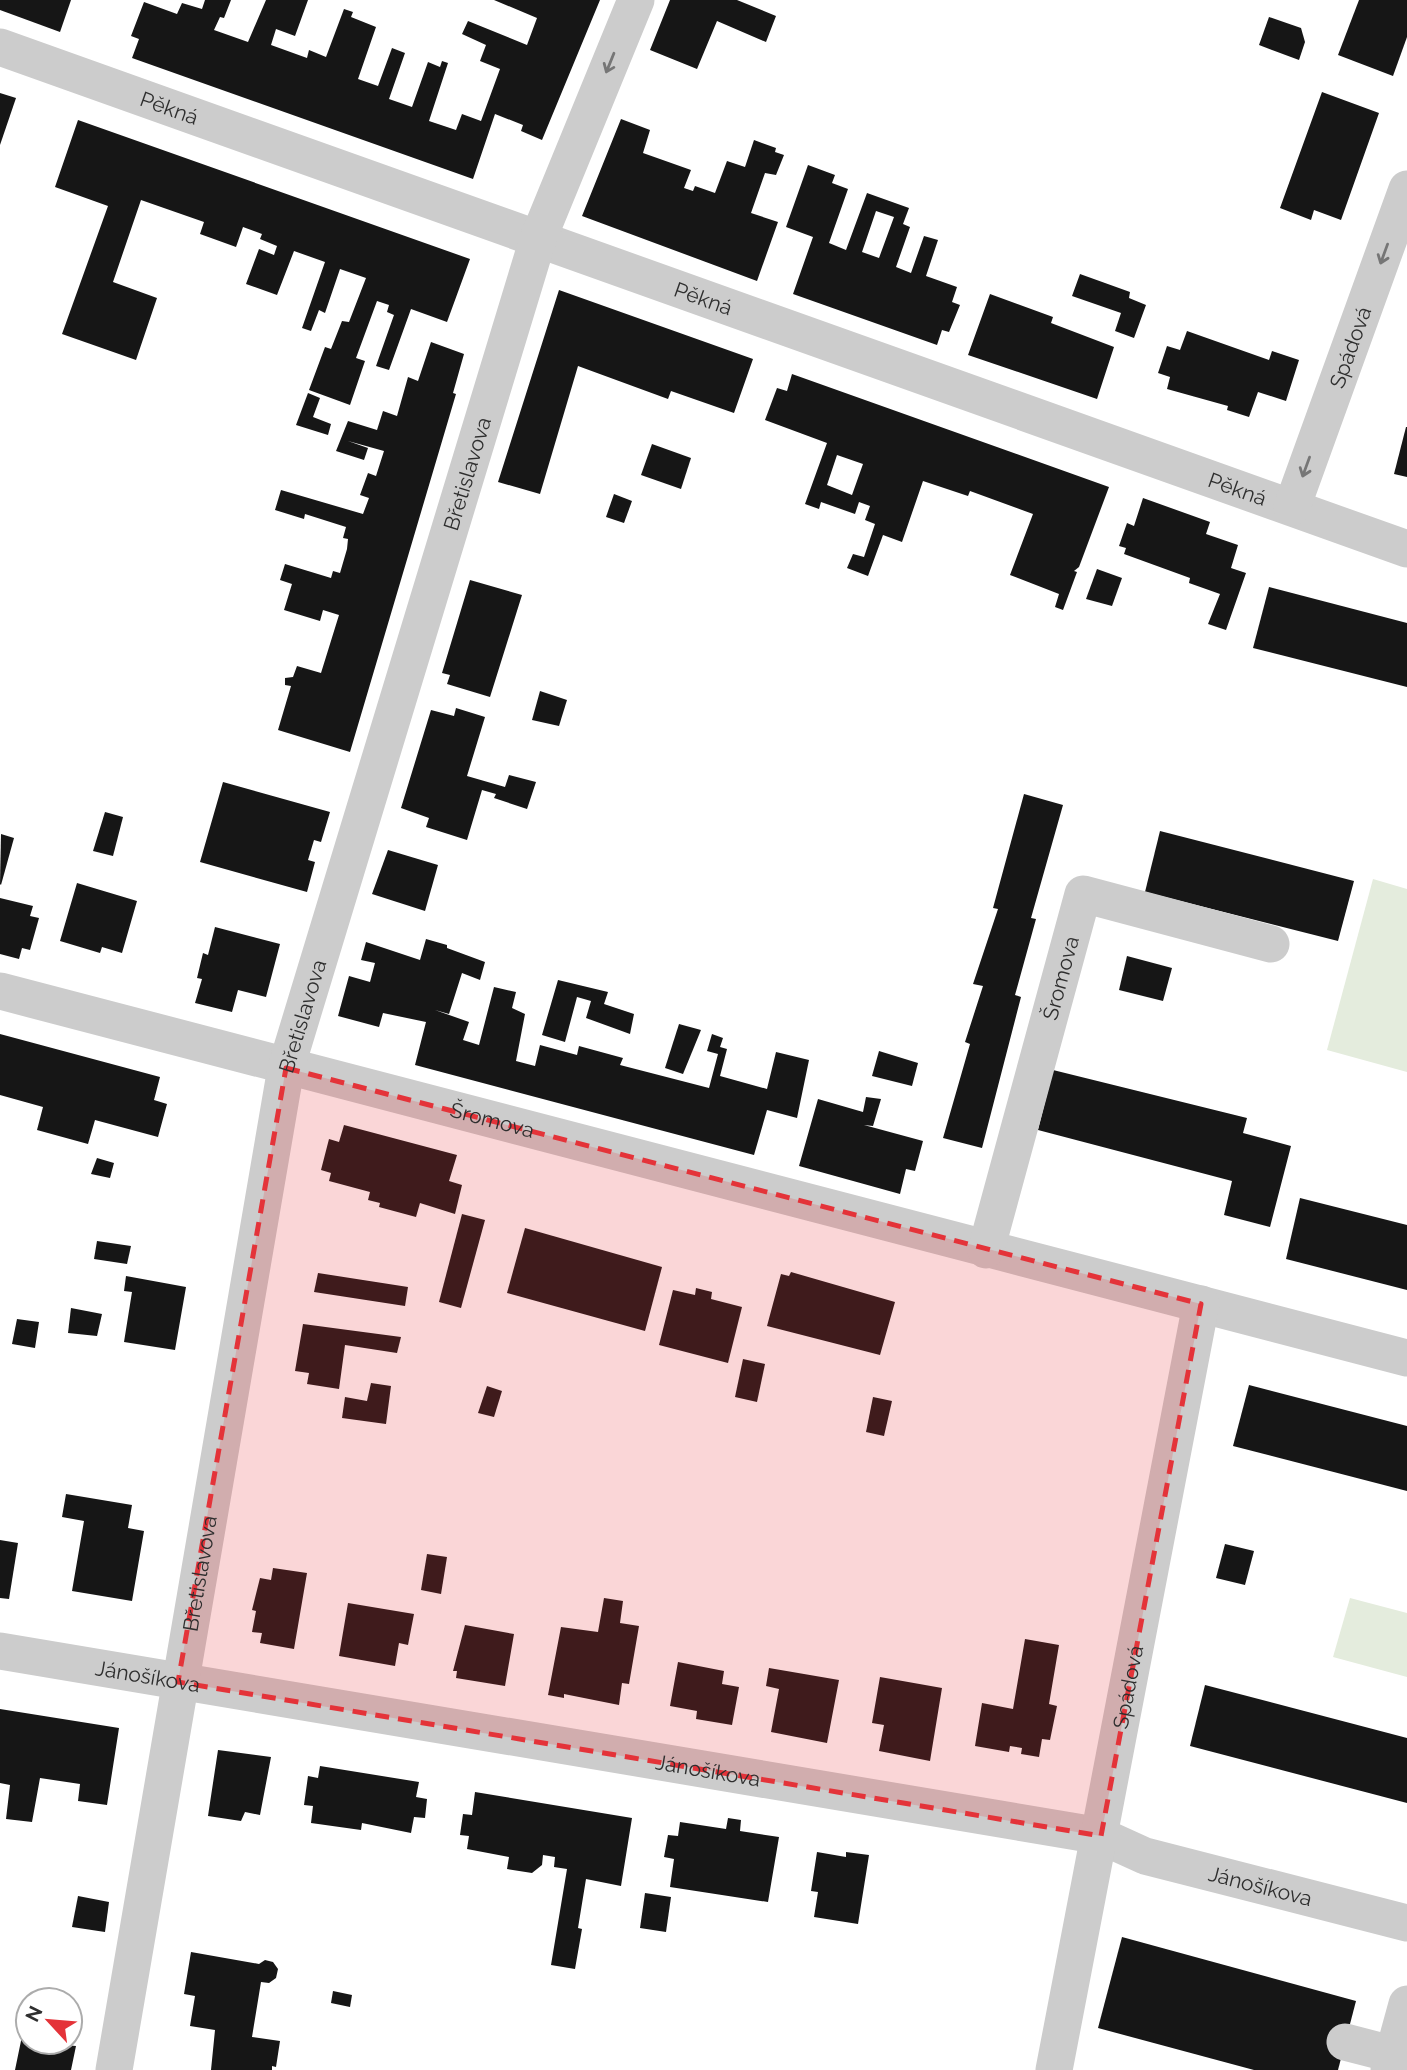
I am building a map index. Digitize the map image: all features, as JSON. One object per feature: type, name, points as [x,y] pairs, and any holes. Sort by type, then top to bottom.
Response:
[{"type":"street","name":"Břetislavova","points":[[114,2070],[178,1682],[286,1068],[538,239],[636,0]]},
{"type":"street","name":"Pěkná","points":[[0,47],[1407,549]]},
{"type":"street","name":"Spádová","points":[[1292,507],[1407,189]]},
{"type":"street","name":"Šromova","points":[[986,1250],[1083,894],[1271,944]]},
{"type":"street","name":"Šromova","points":[[0,992],[1407,1358]]},
{"type":"street","name":"Spádová","points":[[1054,2070],[1201,1304]]},
{"type":"street","name":"Jánošíkova","points":[[0,1651],[1101,1836],[1145,1856],[1407,1923]]},
{"type":"street","points":[[1345,2042],[1396,2061],[1407,2004]]},
{"type":"highlighted area","points":[[286,1068],[1201,1304],[1101,1836],[178,1682]]},
{"type":"green space","points":[[1373,879],[1407,889],[1407,1072],[1327,1050]]},
{"type":"green space","points":[[1350,1598],[1407,1613],[1407,1677],[1333,1657]]},
{"type":"building","points":[[0,0],[71,0],[60,32],[0,10]]},
{"type":"building","points":[[205,0],[231,0],[224,18],[220,17],[214,30],[248,42],[266,0],[308,0],[295,36],[276,29],[271,45],[307,58],[309,50],[326,57],[344,9],[353,12],[351,17],[376,27],[358,79],[378,86],[392,48],[405,53],[389,99],[412,107],[428,62],[440,67],[442,61],[448,63],[429,121],[456,130],[462,114],[481,121],[500,69],[480,61],[486,45],[462,34],[468,21],[527,45],[537,18],[494,0],[600,0],[542,140],[521,131],[523,125],[495,114],[473,179],[132,58],[139,39],[131,36],[144,2],[177,14],[182,3],[202,9]]},
{"type":"building","points":[[670,0],[737,0],[776,16],[766,42],[717,21],[697,69],[650,50]]},
{"type":"building","points":[[1359,0],[1407,0],[1407,37],[1393,76],[1338,55]]},
{"type":"building","points":[[1269,17],[1301,28],[1305,42],[1299,60],[1259,45]]},
{"type":"building","points":[[1322,92],[1379,113],[1341,220],[1314,210],[1311,220],[1280,208]]},
{"type":"building","points":[[0,93],[16,98],[0,145]]},
{"type":"building","points":[[621,119],[650,130],[643,153],[691,170],[684,188],[693,191],[695,186],[715,193],[727,161],[745,167],[754,140],[776,148],[775,152],[784,155],[776,175],[765,173],[751,213],[778,222],[757,281],[582,216]]},
{"type":"building","points":[[78,120],[470,259],[447,322],[411,309],[389,370],[376,366],[394,315],[387,312],[389,305],[377,301],[356,358],[365,361],[350,405],[309,390],[325,347],[331,349],[342,321],[349,322],[366,278],[340,269],[325,313],[319,310],[311,331],[302,328],[325,262],[294,251],[277,295],[246,284],[259,249],[274,255],[277,246],[260,239],[262,234],[243,227],[236,247],[200,234],[204,222],[141,200],[113,282],[157,298],[136,360],[62,334],[108,206],[55,187]]},
{"type":"building","points":[[808,165],[835,175],[832,183],[848,189],[829,243],[846,250],[867,193],[909,208],[903,224],[910,227],[896,267],[911,273],[924,236],[938,240],[926,276],[957,287],[952,302],[960,305],[949,332],[942,330],[937,345],[793,294],[813,237],[786,227]],"holes":[[[876,211],[894,217],[879,258],[862,252]]]},
{"type":"building","points":[[1080,274],[1130,292],[1129,298],[1146,305],[1134,338],[1115,331],[1121,313],[1072,296]]},
{"type":"building","points":[[559,290],[753,359],[734,413],[671,391],[668,399],[578,366],[540,494],[498,482]]},
{"type":"building","points":[[990,294],[1053,317],[1051,323],[1114,347],[1097,399],[968,355]]},
{"type":"building","points":[[1187,331],[1269,360],[1272,351],[1299,360],[1286,401],[1258,392],[1249,417],[1227,410],[1228,406],[1167,389],[1170,377],[1158,373],[1167,346],[1180,350]]},
{"type":"building","points":[[431,342],[464,354],[453,393],[456,394],[350,752],[278,730],[291,686],[285,685],[285,678],[293,677],[297,666],[321,673],[339,615],[323,610],[320,621],[284,610],[292,584],[280,580],[285,564],[331,578],[333,571],[340,573],[347,549],[348,539],[343,538],[346,527],[305,514],[304,519],[275,510],[281,490],[363,514],[369,498],[360,495],[368,473],[376,476],[384,451],[348,441],[368,448],[364,460],[336,451],[348,421],[377,430],[383,411],[397,416],[408,377],[418,381]]},
{"type":"building","points":[[792,374],[1109,487],[1079,567],[1074,571],[1077,572],[1063,610],[1055,607],[1059,594],[1010,575],[1033,514],[970,491],[968,496],[923,481],[902,542],[883,535],[868,576],[847,568],[853,554],[864,557],[875,524],[865,520],[870,506],[859,502],[855,514],[821,502],[819,509],[805,504],[827,443],[765,420],[777,388],[787,391]],"holes":[[[837,455],[863,464],[852,495],[827,485]]]},
{"type":"building","points":[[308,393],[320,398],[313,417],[331,424],[328,435],[296,425]]},
{"type":"building","points":[[1407,427],[1407,477],[1394,474]]},
{"type":"building","points":[[652,444],[691,458],[681,489],[641,475]]},
{"type":"building","points":[[614,494],[632,501],[624,523],[606,517]]},
{"type":"building","points":[[1143,498],[1210,522],[1206,534],[1238,545],[1231,568],[1246,573],[1226,630],[1208,624],[1220,594],[1189,583],[1190,578],[1124,554],[1126,548],[1119,546],[1127,523],[1134,526]]},
{"type":"building","points":[[1097,569],[1122,578],[1112,606],[1086,599]]},
{"type":"building","points":[[470,580],[522,595],[490,697],[447,684],[450,675],[442,673]]},
{"type":"building","points":[[1269,587],[1407,623],[1407,687],[1253,648]]},
{"type":"building","points":[[540,691],[567,700],[559,726],[532,720]]},
{"type":"building","points":[[456,708],[485,717],[467,776],[505,787],[509,775],[536,782],[527,809],[494,798],[496,794],[482,790],[467,840],[426,827],[429,818],[401,808],[431,710],[454,716]]},
{"type":"building","points":[[223,782],[330,812],[321,842],[314,840],[308,860],[315,862],[307,892],[200,862]]},
{"type":"building","points":[[1024,794],[1063,805],[1031,918],[1036,919],[1015,995],[1021,997],[982,1148],[943,1138],[970,1044],[965,1042],[983,986],[973,984],[998,909],[993,908]]},
{"type":"building","points":[[105,812],[123,817],[113,856],[93,851]]},
{"type":"building","points":[[1160,831],[1354,881],[1338,941],[1145,892]]},
{"type":"building","points":[[1,834],[14,838],[1,885],[0,884]]},
{"type":"building","points":[[388,850],[438,865],[425,911],[372,894]]},
{"type":"building","points":[[77,883],[137,901],[122,953],[102,947],[100,953],[60,941]]},
{"type":"building","points":[[0,898],[33,906],[30,916],[39,918],[30,950],[22,948],[19,959],[0,954]]},
{"type":"building","points":[[215,927],[280,944],[266,997],[238,990],[232,1012],[195,1003],[202,979],[197,978],[203,953],[208,955]]},
{"type":"building","points":[[426,939],[485,962],[480,980],[462,973],[449,1014],[435,1010],[469,1022],[463,1040],[479,1045],[494,987],[516,992],[512,1008],[525,1014],[516,1061],[535,1066],[540,1045],[577,1055],[579,1046],[623,1058],[620,1065],[709,1088],[718,1054],[707,1051],[712,1034],[723,1038],[720,1047],[727,1049],[720,1076],[767,1089],[776,1052],[809,1060],[797,1118],[767,1110],[754,1155],[415,1065],[426,1022],[383,1013],[379,1027],[338,1016],[349,976],[370,982],[375,963],[361,960],[366,942],[420,960]]},
{"type":"building","points":[[1127,956],[1172,968],[1163,1001],[1119,990]]},
{"type":"building","points":[[558,980],[608,992],[604,1004],[634,1014],[630,1034],[586,1018],[591,1001],[577,997],[565,1042],[542,1035]]},
{"type":"building","points":[[679,1024],[701,1030],[683,1074],[665,1068]]},
{"type":"building","points":[[0,1034],[160,1077],[154,1100],[167,1104],[158,1137],[95,1120],[88,1144],[37,1130],[43,1107],[0,1095]]},
{"type":"building","points":[[879,1051],[918,1063],[912,1086],[872,1076]]},
{"type":"building","points":[[1053,1070],[1247,1118],[1243,1133],[1291,1146],[1270,1227],[1224,1215],[1232,1181],[1038,1130]]},
{"type":"building","points":[[866,1097],[881,1099],[873,1126],[864,1125],[923,1141],[915,1171],[906,1169],[900,1194],[799,1166],[818,1099],[863,1112]]},
{"type":"building","points":[[344,1125],[457,1155],[449,1181],[462,1185],[455,1214],[420,1203],[416,1217],[379,1207],[380,1203],[368,1200],[370,1192],[329,1181],[331,1173],[321,1170],[329,1139],[339,1142]]},
{"type":"building","points":[[97,1158],[114,1163],[110,1178],[91,1174]]},
{"type":"building","points":[[1300,1198],[1407,1225],[1407,1290],[1286,1259]]},
{"type":"building","points":[[462,1214],[485,1220],[461,1308],[439,1302]]},
{"type":"building","points":[[525,1228],[662,1267],[645,1331],[507,1293]]},
{"type":"building","points":[[97,1241],[131,1246],[127,1264],[94,1259]]},
{"type":"building","points":[[791,1272],[895,1302],[880,1355],[767,1326],[781,1274],[789,1276]]},
{"type":"building","points":[[318,1273],[408,1287],[405,1306],[314,1292]]},
{"type":"building","points":[[126,1276],[186,1287],[175,1350],[124,1342],[132,1292],[124,1291]]},
{"type":"building","points":[[696,1288],[712,1292],[711,1299],[742,1307],[728,1363],[659,1345],[673,1290],[695,1295]]},
{"type":"building","points":[[71,1308],[102,1314],[97,1336],[68,1333]]},
{"type":"building","points":[[17,1319],[39,1322],[35,1348],[12,1344]]},
{"type":"building","points":[[303,1324],[401,1337],[397,1353],[345,1345],[339,1389],[307,1384],[309,1373],[295,1371]]},
{"type":"building","points":[[743,1359],[765,1364],[757,1402],[735,1397]]},
{"type":"building","points":[[371,1383],[391,1386],[386,1424],[342,1418],[345,1397],[367,1401]]},
{"type":"building","points":[[1249,1385],[1407,1426],[1407,1491],[1233,1446]]},
{"type":"building","points":[[487,1386],[502,1391],[494,1417],[478,1413]]},
{"type":"building","points":[[873,1397],[892,1401],[884,1436],[866,1432]]},
{"type":"building","points":[[66,1494],[132,1505],[128,1528],[144,1531],[132,1601],[72,1591],[84,1521],[62,1517]]},
{"type":"building","points":[[0,1540],[18,1543],[9,1599],[0,1598]]},
{"type":"building","points":[[1225,1544],[1254,1551],[1245,1585],[1216,1578]]},
{"type":"building","points":[[427,1554],[447,1557],[441,1594],[421,1590]]},
{"type":"building","points":[[273,1568],[307,1573],[294,1649],[260,1643],[262,1633],[252,1632],[256,1611],[252,1610],[260,1578],[271,1580]]},
{"type":"building","points":[[604,1598],[623,1601],[620,1623],[639,1626],[629,1684],[622,1683],[619,1705],[564,1694],[564,1698],[548,1695],[561,1627],[598,1632]]},
{"type":"building","points":[[348,1603],[414,1614],[408,1645],[399,1643],[395,1666],[339,1656]]},
{"type":"building","points":[[465,1625],[514,1634],[505,1686],[456,1678],[457,1671],[453,1671]]},
{"type":"building","points":[[1025,1639],[1059,1645],[1049,1704],[1057,1706],[1050,1740],[1042,1739],[1039,1757],[1021,1754],[1022,1748],[1010,1746],[1009,1752],[975,1746],[982,1703],[1013,1709]]},
{"type":"building","points":[[678,1662],[724,1671],[722,1684],[739,1687],[732,1725],[696,1719],[697,1711],[670,1706]]},
{"type":"building","points":[[769,1668],[839,1680],[827,1743],[771,1732],[779,1689],[766,1686]]},
{"type":"building","points":[[880,1677],[942,1688],[930,1761],[879,1751],[884,1725],[872,1723]]},
{"type":"building","points":[[1205,1685],[1407,1738],[1407,1803],[1190,1746]]},
{"type":"building","points":[[0,1709],[119,1728],[107,1805],[78,1801],[80,1784],[40,1778],[32,1822],[6,1819],[10,1785],[0,1783]]},
{"type":"building","points":[[218,1750],[271,1757],[260,1815],[245,1812],[241,1821],[208,1816]]},
{"type":"building","points":[[320,1766],[419,1782],[416,1797],[427,1799],[425,1818],[414,1817],[411,1833],[362,1823],[361,1830],[311,1823],[313,1806],[304,1805],[308,1776],[318,1778]]},
{"type":"building","points":[[475,1792],[632,1818],[621,1886],[586,1879],[575,1969],[551,1965],[567,1869],[554,1867],[555,1857],[543,1855],[542,1865],[532,1873],[507,1869],[509,1857],[467,1849],[469,1836],[460,1835],[463,1814],[472,1815]]},
{"type":"building","points":[[728,1818],[741,1820],[740,1831],[779,1837],[768,1902],[670,1887],[674,1859],[664,1857],[668,1835],[678,1836],[680,1822],[726,1829]]},
{"type":"building","points":[[817,1852],[846,1857],[846,1852],[869,1855],[858,1924],[814,1917],[818,1892],[811,1891]]},
{"type":"building","points":[[645,1893],[671,1897],[666,1932],[640,1928]]},
{"type":"building","points":[[78,1896],[109,1902],[105,1932],[72,1927]]},
{"type":"building","points":[[1122,1937],[1356,2001],[1338,2070],[1254,2070],[1098,2028]]},
{"type":"building","points":[[191,1952],[259,1964],[265,1960],[273,1962],[278,1969],[276,1978],[269,1983],[261,1982],[252,2037],[280,2041],[276,2067],[272,2066],[272,2070],[211,2070],[215,2030],[190,2026],[195,1996],[184,1994]]},
{"type":"building","points":[[333,1991],[352,1995],[350,2007],[331,2003]]},
{"type":"building","points":[[18,2056],[74,2056],[71,2070],[15,2070]]}]
